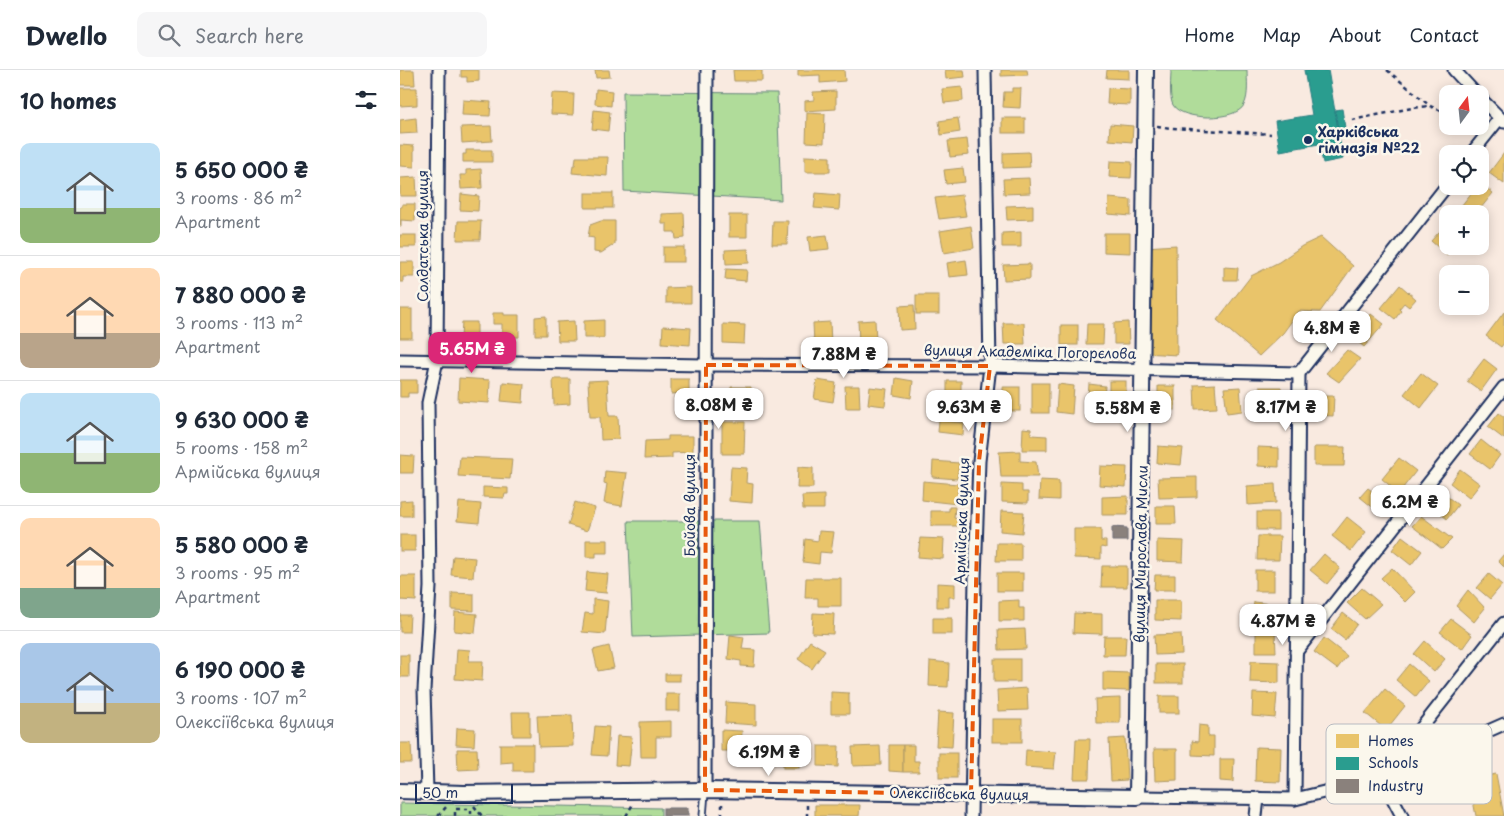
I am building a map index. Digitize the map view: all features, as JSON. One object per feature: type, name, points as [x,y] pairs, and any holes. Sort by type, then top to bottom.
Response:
[{"type":"street","name":"Солдатська вулиця","points":[[427,791],[424,690],[430,587],[428,403],[437,360],[439,70]]},
{"type":"street","name":"Бойова вулиця","points":[[705,790],[707,70]]},
{"type":"street","name":"Армійська вулиця","points":[[971,816],[974,579],[979,461],[990,366],[985,70]]},
{"type":"street","name":"вулиця Мирослава Мисли","points":[[1137,797],[1144,369],[1146,70]]},
{"type":"street","points":[[1454,70],[1468,85]]},
{"type":"street","points":[[1479,145],[1502,120],[1489,107]]},
{"type":"street","points":[[1295,799],[1300,373],[1439,195]]},
{"type":"street","name":"вулиця Академіка Погорєлова","points":[[400,360],[706,365],[990,366],[1300,373]]},
{"type":"street","points":[[1296,652],[1504,386]]},
{"type":"street","points":[[1425,724],[1504,623]]},
{"type":"street","name":"Олексіївська вулиця","points":[[1492,729],[1504,724]]},
{"type":"street","name":"Олексіївська вулиця","points":[[400,791],[464,793],[705,790],[1295,799],[1326,792]]},
{"type":"street","points":[[1256,816],[1258,798]]},
{"type":"street","points":[[1396,804],[1402,816]]},
{"type":"lane","points":[[703,816],[705,790]]},
{"type":"path","points":[[1387,70],[1430,106],[1439,110]]},
{"type":"path","points":[[1352,120],[1430,106]]},
{"type":"path","points":[[1146,124],[1171,128],[1271,134]]},
{"type":"path","points":[[626,816],[635,800]]},
{"type":"path","points":[[722,800],[722,816]]},
{"type":"path","points":[[438,816],[451,801]]},
{"type":"path","points":[[470,801],[482,816]]},
{"type":"path","points":[[455,816],[455,809],[471,809],[471,816]]},
{"type":"highlighted area","points":[[706,365],[990,366],[979,461],[971,794],[705,790]]},
{"type":"green space","points":[[1171,70],[1247,70],[1246,101],[1239,110],[1231,114],[1209,117],[1187,114],[1178,110],[1173,105],[1170,88]]},
{"type":"green space","points":[[623,92],[777,93],[781,200],[624,191]]},
{"type":"green space","points":[[628,521],[760,521],[769,633],[633,637]]},
{"type":"green space","points":[[400,803],[661,808],[661,816],[400,816]]},
{"type":"building: Homes","points":[[400,70],[414,70],[415,85],[400,85]]},
{"type":"building: Homes","points":[[461,70],[479,70],[479,81],[467,82],[467,77],[461,77]]},
{"type":"building: Homes","points":[[595,70],[609,70],[610,77],[596,78]]},
{"type":"building: Homes","points":[[733,70],[762,70],[762,81],[734,81]]},
{"type":"building: Homes","points":[[798,70],[844,70],[845,81],[820,83],[820,75],[798,76]]},
{"type":"building: Homes","points":[[945,70],[964,70],[965,77],[946,79]]},
{"type":"building: Homes","points":[[1001,70],[1027,70],[1028,75],[1001,76]]},
{"type":"building: Homes","points":[[1107,70],[1129,70],[1129,79],[1106,78]]},
{"type":"building: Homes","points":[[962,87],[963,101],[944,103],[942,89]]},
{"type":"building: Homes","points":[[400,88],[417,88],[417,105],[400,106]]},
{"type":"building: Homes","points":[[1012,88],[1021,88],[1020,108],[1003,107],[1004,92],[1012,92]]},
{"type":"building: Homes","points":[[1108,88],[1130,89],[1130,105],[1107,104]]},
{"type":"building: Homes","points":[[596,89],[612,91],[611,106],[595,104]]},
{"type":"building: Homes","points":[[836,91],[836,109],[805,111],[805,101],[814,100],[813,92]]},
{"type":"building: Homes","points":[[552,93],[574,94],[573,115],[551,114]]},
{"type":"building: Homes","points":[[463,100],[491,102],[490,116],[462,115]]},
{"type":"building: Homes","points":[[594,110],[610,112],[608,131],[592,129]]},
{"type":"building: Homes","points":[[807,113],[825,114],[824,143],[806,142]]},
{"type":"building: Homes","points":[[416,118],[417,133],[400,134],[400,120]]},
{"type":"building: Homes","points":[[958,118],[960,132],[941,135],[939,121]]},
{"type":"building: Homes","points":[[1002,118],[1025,118],[1025,133],[1002,133]]},
{"type":"building: Homes","points":[[1110,124],[1133,126],[1132,142],[1109,140]]},
{"type":"building: Homes","points":[[491,126],[492,141],[462,143],[461,127]]},
{"type":"building: Homes","points":[[967,139],[969,155],[950,157],[948,141]]},
{"type":"building: Homes","points":[[400,145],[414,146],[414,167],[400,166]]},
{"type":"building: Homes","points":[[466,150],[492,150],[492,162],[463,162],[463,154],[466,154]]},
{"type":"building: Homes","points":[[1029,152],[1030,167],[1003,168],[1003,153]]},
{"type":"building: Homes","points":[[1504,153],[1504,184],[1489,173]]},
{"type":"building: Homes","points":[[805,156],[830,157],[830,172],[805,172]]},
{"type":"building: Homes","points":[[576,157],[608,157],[607,176],[572,173]]},
{"type":"building: Homes","points":[[1110,161],[1132,162],[1131,178],[1109,177]]},
{"type":"building: Homes","points":[[963,168],[965,182],[946,184],[944,170]]},
{"type":"building: Homes","points":[[481,169],[482,188],[461,189],[460,175],[466,175],[466,170]]},
{"type":"building: Homes","points":[[416,177],[417,196],[400,196],[400,178]]},
{"type":"building: Homes","points":[[1029,178],[1030,193],[1004,194],[1003,179]]},
{"type":"building: Homes","points":[[1489,190],[1493,193],[1483,205],[1462,205],[1470,195],[1489,195]]},
{"type":"building: Homes","points":[[585,193],[613,193],[613,208],[585,208]]},
{"type":"building: Homes","points":[[816,193],[840,195],[839,210],[814,208]]},
{"type":"building: Homes","points":[[461,194],[479,196],[478,211],[460,210]]},
{"type":"building: Homes","points":[[962,195],[966,216],[939,219],[935,198]]},
{"type":"building: Homes","points":[[1109,198],[1131,200],[1131,216],[1108,214]]},
{"type":"building: Homes","points":[[402,204],[415,204],[415,221],[401,220],[400,226],[400,207],[402,207]]},
{"type":"building: Homes","points":[[1033,205],[1033,219],[1007,220],[1006,206]]},
{"type":"building: Homes","points":[[684,213],[685,238],[676,239],[675,232],[667,232],[667,224],[662,224],[662,214]]},
{"type":"building: Homes","points":[[729,215],[747,215],[747,237],[729,237]]},
{"type":"building: Homes","points":[[458,221],[481,221],[480,240],[457,240]]},
{"type":"building: Homes","points":[[601,221],[615,221],[615,244],[601,253],[594,252],[594,238],[588,237],[590,225]]},
{"type":"building: Homes","points":[[773,221],[788,221],[787,244],[772,244]]},
{"type":"building: Homes","points":[[971,226],[974,248],[944,253],[940,231]]},
{"type":"building: Homes","points":[[1021,232],[1021,247],[1002,247],[1002,233]]},
{"type":"building: Homes","points":[[1439,232],[1439,248],[1431,241]]},
{"type":"building: Homes","points":[[1104,233],[1130,233],[1130,253],[1104,252]]},
{"type":"building: Homes","points":[[400,235],[416,235],[416,247],[400,247]]},
{"type":"building: Homes","points":[[827,235],[829,249],[810,251],[808,237]]},
{"type":"building: Homes","points":[[1321,237],[1353,266],[1320,312],[1299,311],[1283,333],[1259,356],[1217,320],[1251,276]]},
{"type":"building: Homes","points":[[1176,245],[1177,355],[1144,353],[1145,247]]},
{"type":"building: Homes","points":[[663,247],[684,247],[684,262],[663,262]]},
{"type":"building: Homes","points":[[748,249],[749,263],[726,264],[725,250]]},
{"type":"building: Homes","points":[[966,260],[968,275],[949,277],[947,263]]},
{"type":"building: Homes","points":[[400,262],[414,262],[414,277],[403,277],[403,282],[400,282]]},
{"type":"building: Homes","points":[[1030,264],[1030,279],[1004,280],[1003,265]]},
{"type":"building: Homes","points":[[1224,267],[1238,268],[1237,280],[1224,280]]},
{"type":"building: Homes","points":[[726,269],[747,270],[746,281],[725,279]]},
{"type":"building: Homes","points":[[1400,285],[1416,299],[1409,307],[1404,303],[1395,319],[1381,308]]},
{"type":"building: Homes","points":[[691,287],[691,303],[666,303],[666,288]]},
{"type":"building: Homes","points":[[916,295],[939,295],[939,314],[916,314]]},
{"type":"building: Homes","points":[[914,305],[915,329],[900,330],[899,306]]},
{"type":"building: Homes","points":[[400,309],[412,309],[412,338],[400,338]]},
{"type":"building: Homes","points":[[1504,312],[1504,343],[1501,347],[1486,336]]},
{"type":"building: Homes","points":[[493,313],[519,315],[519,337],[502,337],[502,324],[493,324]]},
{"type":"building: Homes","points":[[1371,314],[1384,324],[1364,347],[1352,337]]},
{"type":"building: Homes","points":[[546,316],[546,335],[535,335],[535,317]]},
{"type":"building: Homes","points":[[604,320],[604,338],[584,338],[584,321]]},
{"type":"building: Homes","points":[[875,320],[876,341],[859,342],[858,321]]},
{"type":"building: Homes","points":[[574,321],[575,341],[558,341],[557,322]]},
{"type":"building: Homes","points":[[462,322],[477,322],[477,338],[461,337]]},
{"type":"building: Homes","points":[[830,322],[831,343],[814,344],[813,323]]},
{"type":"building: Homes","points":[[1128,322],[1129,344],[1114,344],[1114,323]]},
{"type":"building: Homes","points":[[1003,323],[1024,323],[1025,344],[1004,344]]},
{"type":"building: Homes","points":[[723,324],[745,325],[744,344],[723,343]]},
{"type":"building: Homes","points":[[1087,324],[1104,324],[1103,344],[1086,344]]},
{"type":"building: Homes","points":[[1061,325],[1078,325],[1078,345],[1061,345]]},
{"type":"building: Homes","points":[[663,326],[691,328],[690,345],[662,343]]},
{"type":"building: Homes","points":[[1347,350],[1360,359],[1339,382],[1326,373]]},
{"type":"building: Homes","points":[[1484,359],[1497,369],[1481,391],[1467,381]]},
{"type":"building: Homes","points":[[1421,373],[1438,386],[1421,408],[1404,394]]},
{"type":"building: Homes","points":[[459,378],[490,380],[489,403],[458,401]]},
{"type":"building: Homes","points":[[896,378],[913,381],[911,398],[894,395]]},
{"type":"building: Homes","points":[[553,379],[570,379],[570,404],[554,405]]},
{"type":"building: Homes","points":[[671,379],[689,379],[689,393],[671,394]]},
{"type":"building: Homes","points":[[400,380],[417,380],[417,393],[408,393],[408,397],[400,397]]},
{"type":"building: Homes","points":[[607,380],[609,416],[618,416],[619,439],[601,440],[600,417],[590,417],[588,381]]},
{"type":"building: Homes","points":[[817,380],[836,383],[833,402],[814,399]]},
{"type":"building: Homes","points":[[947,381],[961,381],[961,403],[944,403],[944,395],[947,395]]},
{"type":"building: Homes","points":[[1109,381],[1126,381],[1126,405],[1109,405]]},
{"type":"building: Homes","points":[[503,382],[524,384],[523,403],[501,401]]},
{"type":"building: Homes","points":[[1032,383],[1049,383],[1049,413],[1032,413]]},
{"type":"building: Homes","points":[[1058,384],[1074,386],[1072,414],[1056,412]]},
{"type":"building: Homes","points":[[1089,384],[1105,386],[1103,410],[1087,409]]},
{"type":"building: Homes","points":[[1215,384],[1217,408],[1195,409],[1194,385]]},
{"type":"building: Homes","points":[[845,386],[859,386],[860,408],[846,408]]},
{"type":"building: Homes","points":[[1158,386],[1175,386],[1175,410],[1158,410]]},
{"type":"building: Homes","points":[[731,387],[751,387],[750,417],[730,416]]},
{"type":"building: Homes","points":[[870,387],[887,389],[885,406],[868,404]]},
{"type":"building: Homes","points":[[1003,387],[1020,387],[1020,411],[1003,411]]},
{"type":"building: Homes","points":[[1240,387],[1242,411],[1227,413],[1224,388]]},
{"type":"building: Homes","points":[[1259,387],[1281,387],[1282,408],[1260,408]]},
{"type":"building: Homes","points":[[1312,396],[1334,396],[1333,416],[1312,415]]},
{"type":"building: Homes","points":[[1499,413],[1504,417],[1504,439],[1488,427]]},
{"type":"building: Homes","points":[[939,420],[964,423],[963,435],[938,432]]},
{"type":"building: Homes","points":[[722,422],[745,422],[744,454],[722,454]]},
{"type":"building: Homes","points":[[1023,428],[1031,429],[1031,435],[1047,436],[1047,450],[1022,450]]},
{"type":"building: Homes","points":[[668,436],[693,436],[693,452],[672,453],[672,458],[644,459],[645,441],[668,440]]},
{"type":"building: Homes","points":[[1481,440],[1500,455],[1490,469],[1470,454]]},
{"type":"building: Homes","points":[[1158,446],[1183,448],[1181,465],[1157,463]]},
{"type":"building: Homes","points":[[1258,447],[1279,448],[1279,467],[1258,466]]},
{"type":"building: Homes","points":[[1314,447],[1345,447],[1344,466],[1314,466]]},
{"type":"building: Homes","points":[[1020,451],[1020,461],[1036,462],[1038,477],[1001,477],[999,452]]},
{"type":"building: Homes","points":[[400,455],[414,456],[413,473],[400,473]]},
{"type":"building: Homes","points":[[460,457],[512,459],[510,479],[458,476]]},
{"type":"building: Homes","points":[[1399,458],[1416,471],[1399,493],[1382,479]]},
{"type":"building: Homes","points":[[933,461],[959,463],[957,479],[932,477]]},
{"type":"building: Homes","points":[[1100,466],[1127,467],[1126,487],[1099,485]]},
{"type":"building: Homes","points":[[731,467],[747,468],[746,483],[753,484],[752,503],[729,501]]},
{"type":"building: Homes","points":[[798,467],[813,468],[813,488],[797,488]]},
{"type":"building: Homes","points":[[1460,469],[1480,484],[1469,498],[1450,483]]},
{"type":"building: Homes","points":[[605,471],[627,473],[622,506],[604,503],[607,484],[604,483]]},
{"type":"building: Homes","points":[[1197,477],[1197,497],[1159,498],[1158,478]]},
{"type":"building: Homes","points":[[1040,480],[1059,481],[1059,500],[1039,499]]},
{"type":"building: Homes","points":[[923,481],[958,484],[957,504],[922,500]]},
{"type":"building: Homes","points":[[1002,484],[1022,485],[1022,492],[1028,492],[1028,503],[1002,502]]},
{"type":"building: Homes","points":[[1275,484],[1276,503],[1248,505],[1247,486]]},
{"type":"building: Homes","points":[[483,487],[508,488],[508,494],[505,494],[504,498],[483,497]]},
{"type":"building: Homes","points":[[1368,488],[1384,500],[1376,510],[1360,497]]},
{"type":"building: Homes","points":[[1439,490],[1458,505],[1447,519],[1428,504]]},
{"type":"building: Homes","points":[[824,495],[824,509],[803,509],[802,496]]},
{"type":"building: Homes","points":[[1128,496],[1128,515],[1102,515],[1102,497]]},
{"type":"building: Homes","points":[[412,500],[412,516],[400,516],[400,501]]},
{"type":"building: Homes","points":[[459,502],[481,504],[479,523],[457,521]]},
{"type":"building: Homes","points":[[575,502],[595,508],[587,531],[568,525]]},
{"type":"building: Homes","points":[[1156,506],[1175,506],[1176,524],[1156,524]]},
{"type":"building: Homes","points":[[949,507],[955,507],[954,518],[958,519],[958,526],[931,526],[931,511],[949,511]]},
{"type":"building: Homes","points":[[1001,511],[1024,512],[1022,533],[1000,531]]},
{"type":"building: Homes","points":[[1257,512],[1278,512],[1278,530],[1257,530]]},
{"type":"building: Homes","points":[[1421,516],[1452,539],[1442,549],[1412,526]]},
{"type":"building: Homes","points":[[1347,517],[1366,532],[1351,551],[1332,536]]},
{"type":"building: Homes","points":[[1074,529],[1101,529],[1101,541],[1106,541],[1106,548],[1101,547],[1101,559],[1074,558]]},
{"type":"building: Homes","points":[[819,531],[834,532],[831,553],[820,552],[819,564],[803,562],[805,539],[818,541]]},
{"type":"building: Homes","points":[[400,535],[415,535],[415,551],[400,551]]},
{"type":"building: Homes","points":[[1258,536],[1280,536],[1279,560],[1257,560]]},
{"type":"building: Homes","points":[[1402,536],[1422,551],[1411,565],[1392,550]]},
{"type":"building: Homes","points":[[920,538],[944,539],[943,559],[918,557]]},
{"type":"building: Homes","points":[[586,540],[608,540],[608,553],[596,553],[596,557],[586,557]]},
{"type":"building: Homes","points":[[1157,540],[1184,541],[1183,562],[1157,561]]},
{"type":"building: Homes","points":[[997,543],[1021,543],[1021,561],[996,561]]},
{"type":"building: Homes","points":[[1324,554],[1340,568],[1327,584],[1310,570]]},
{"type":"building: Homes","points":[[1504,554],[1504,567],[1498,561]]},
{"type":"building: Homes","points":[[453,556],[475,558],[473,577],[451,575]]},
{"type":"building: Homes","points":[[1102,566],[1127,566],[1127,587],[1101,587]]},
{"type":"building: Homes","points":[[1392,568],[1415,592],[1405,602],[1381,578]]},
{"type":"building: Homes","points":[[1255,570],[1274,570],[1274,591],[1255,591]]},
{"type":"building: Homes","points":[[587,572],[608,574],[606,593],[585,591]]},
{"type":"building: Homes","points":[[997,573],[1023,573],[1023,591],[997,591]]},
{"type":"building: Homes","points":[[1489,574],[1502,585],[1490,599],[1477,588]]},
{"type":"building: Homes","points":[[1155,575],[1175,575],[1175,590],[1154,590]]},
{"type":"building: Homes","points":[[400,576],[416,576],[416,601],[400,600]]},
{"type":"building: Homes","points":[[806,578],[841,578],[841,606],[818,606],[818,598],[805,598]]},
{"type":"building: Homes","points":[[937,583],[955,584],[955,597],[949,597],[949,607],[937,607]]},
{"type":"building: Homes","points":[[1362,588],[1381,604],[1365,619],[1347,603]]},
{"type":"building: Homes","points":[[1468,590],[1485,608],[1474,622],[1456,606]]},
{"type":"building: Homes","points":[[452,593],[474,594],[474,611],[452,610]]},
{"type":"building: Homes","points":[[593,599],[608,601],[605,634],[582,632],[585,613],[593,614]]},
{"type":"building: Homes","points":[[1019,600],[1019,608],[1024,608],[1024,621],[999,621],[999,601]]},
{"type":"building: Homes","points":[[1155,600],[1181,600],[1181,621],[1155,620]]},
{"type":"building: Homes","points":[[1254,602],[1278,605],[1275,627],[1251,624]]},
{"type":"building: Homes","points":[[455,612],[477,614],[475,633],[454,631]]},
{"type":"building: Homes","points":[[813,613],[834,614],[833,634],[812,633]]},
{"type":"building: Homes","points":[[1074,613],[1102,614],[1102,634],[1073,633]]},
{"type":"building: Homes","points":[[1343,613],[1357,624],[1345,640],[1331,629]]},
{"type":"building: Homes","points":[[400,615],[410,615],[409,632],[400,632]]},
{"type":"building: Homes","points":[[933,618],[952,618],[952,634],[933,634]]},
{"type":"building: Homes","points":[[1451,619],[1472,635],[1462,649],[1440,632]]},
{"type":"building: Homes","points":[[1025,629],[1026,649],[999,650],[998,630]]},
{"type":"building: Homes","points":[[1256,631],[1275,631],[1276,652],[1256,652]]},
{"type":"building: Homes","points":[[1181,634],[1182,654],[1155,655],[1154,635]]},
{"type":"building: Homes","points":[[730,635],[744,637],[742,649],[755,650],[754,667],[741,666],[741,661],[728,659]]},
{"type":"building: Homes","points":[[1104,636],[1126,636],[1125,655],[1103,655]]},
{"type":"building: Homes","points":[[1324,638],[1347,656],[1337,669],[1314,652]]},
{"type":"building: Homes","points":[[810,641],[825,650],[812,669],[798,659]]},
{"type":"building: Homes","points":[[1425,641],[1445,659],[1434,672],[1414,654]]},
{"type":"building: Homes","points":[[609,646],[614,668],[598,671],[593,650]]},
{"type":"building: Homes","points":[[457,649],[470,650],[469,661],[483,661],[482,681],[455,679]]},
{"type":"building: Homes","points":[[400,655],[409,655],[409,677],[400,677]]},
{"type":"building: Homes","points":[[994,659],[1020,659],[1020,682],[994,682]]},
{"type":"building: Homes","points":[[930,661],[949,663],[948,687],[929,686]]},
{"type":"building: Homes","points":[[1251,661],[1279,662],[1279,683],[1250,682]]},
{"type":"building: Homes","points":[[1156,664],[1183,664],[1183,683],[1156,683]]},
{"type":"building: Homes","points":[[1409,664],[1429,681],[1416,697],[1396,680]]},
{"type":"building: Homes","points":[[1103,672],[1129,673],[1129,691],[1103,690]]},
{"type":"building: Homes","points":[[665,674],[680,674],[680,681],[665,681]]},
{"type":"building: Homes","points":[[1027,688],[1028,710],[998,711],[997,690]]},
{"type":"building: Homes","points":[[1385,689],[1405,706],[1391,724],[1379,724],[1365,713]]},
{"type":"building: Homes","points":[[831,692],[849,693],[849,714],[831,714]]},
{"type":"building: Homes","points":[[1253,693],[1277,694],[1275,718],[1252,716]]},
{"type":"building: Homes","points":[[666,694],[680,694],[680,711],[666,711]]},
{"type":"building: Homes","points":[[1159,696],[1179,696],[1179,713],[1159,713]]},
{"type":"building: Homes","points":[[1120,698],[1120,723],[1096,723],[1095,699]]},
{"type":"building: Homes","points":[[726,702],[756,704],[756,725],[725,723]]},
{"type":"building: Homes","points":[[512,712],[530,712],[530,736],[513,736]]},
{"type":"building: Homes","points":[[938,712],[954,713],[952,747],[936,746]]},
{"type":"building: Homes","points":[[572,715],[573,746],[539,747],[537,716]]},
{"type":"building: Homes","points":[[992,719],[1022,719],[1022,742],[992,742]]},
{"type":"building: Homes","points":[[671,721],[671,737],[656,737],[656,757],[641,757],[640,722]]},
{"type":"building: Homes","points":[[1199,725],[1208,726],[1208,736],[1214,736],[1214,756],[1192,755],[1192,741],[1198,742]]},
{"type":"building: Homes","points":[[595,726],[609,727],[607,756],[592,755]]},
{"type":"building: Homes","points":[[457,728],[475,729],[474,746],[456,745]]},
{"type":"building: Homes","points":[[721,730],[742,731],[741,751],[721,751]]},
{"type":"building: Homes","points":[[617,736],[632,737],[629,766],[615,765]]},
{"type":"building: Homes","points":[[1125,738],[1127,780],[1111,781],[1109,739]]},
{"type":"building: Homes","points":[[1076,739],[1090,739],[1089,779],[1074,779]]},
{"type":"building: Homes","points":[[783,741],[799,741],[799,768],[783,768]]},
{"type":"building: Homes","points":[[400,743],[411,743],[412,763],[400,763]]},
{"type":"building: Homes","points":[[500,744],[533,744],[533,771],[513,771],[513,762],[500,763]]},
{"type":"building: Homes","points":[[889,745],[903,745],[903,772],[889,771]]},
{"type":"building: Homes","points":[[903,745],[914,745],[914,761],[919,761],[919,772],[903,772]]},
{"type":"building: Homes","points":[[818,746],[839,746],[838,767],[818,766]]},
{"type":"building: Homes","points":[[880,746],[881,765],[853,766],[852,747]]},
{"type":"building: Homes","points":[[1256,747],[1281,748],[1280,782],[1255,781]]},
{"type":"building: Homes","points":[[457,749],[477,749],[478,769],[458,770]]},
{"type":"building: Homes","points":[[1154,749],[1177,749],[1177,780],[1155,781]]},
{"type":"building: Homes","points":[[1026,750],[1056,752],[1054,769],[1025,767]]},
{"type":"building: Homes","points":[[939,753],[957,753],[957,778],[939,778]]},
{"type":"building: Homes","points":[[1220,759],[1234,759],[1233,782],[1220,781]]},
{"type":"building: Homes","points":[[1496,774],[1504,816],[1476,816],[1474,804],[1492,804],[1492,775]]},
{"type":"building: Homes","points":[[815,805],[860,805],[859,816],[815,816]]},
{"type":"building: Schools","points":[[1304,70],[1328,70],[1343,159],[1323,163],[1319,144],[1280,151],[1275,121],[1312,115]]},
{"type":"building: Schools","points":[[1342,109],[1346,134],[1339,135],[1335,110]]},
{"type":"building: Industry","points":[[1112,527],[1127,528],[1127,541],[1112,541]]},
{"type":"building: Industry","points":[[663,808],[688,808],[688,816],[663,816]]},
{"type":"place","name":"Харківська гімназія №22","points":[[1308,140]]}]
